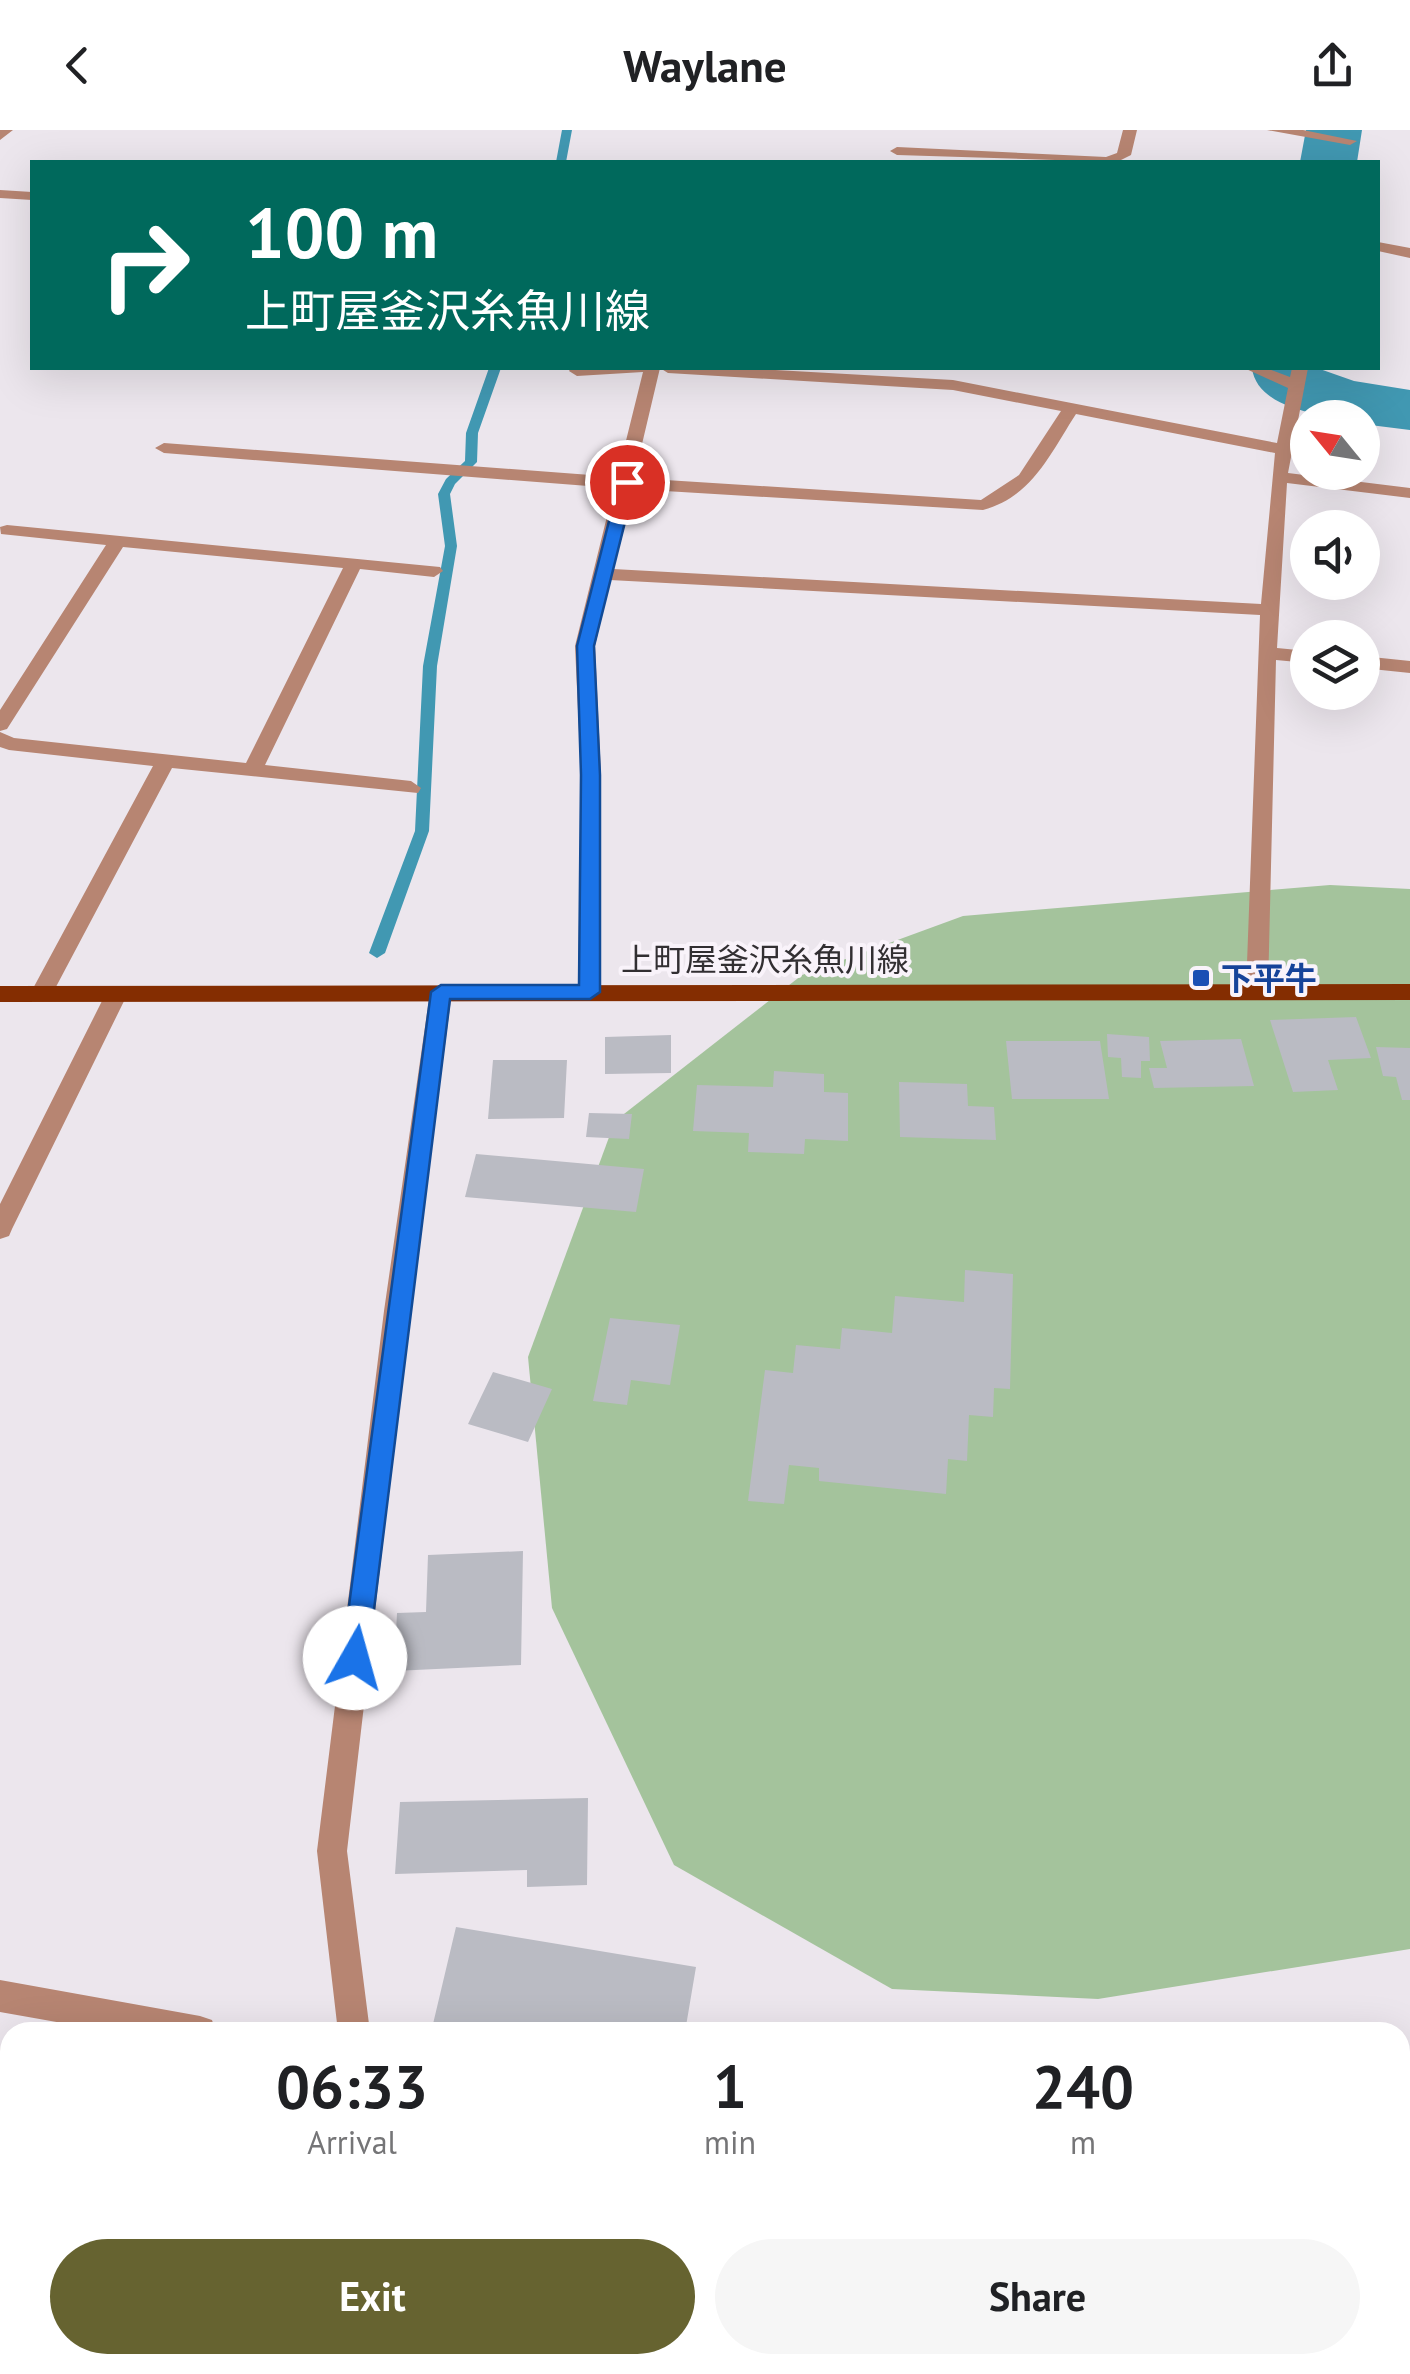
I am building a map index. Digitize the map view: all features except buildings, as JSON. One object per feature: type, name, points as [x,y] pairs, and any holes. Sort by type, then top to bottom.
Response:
[{"type":"main road","name":"上町屋釜沢糸魚川線","points":[[0,994],[1410,992]]},
{"type":"street","points":[[0,136],[6,130]]},
{"type":"street","points":[[1111,160],[1124,155],[1130,130]]},
{"type":"street","points":[[1274,130],[1352,135],[1346,160]]},
{"type":"street","points":[[897,152],[1085,160]]},
{"type":"street","points":[[0,194],[30,196]]},
{"type":"street","points":[[1380,246],[1410,253]]},
{"type":"street","points":[[577,371],[598,370]]},
{"type":"street","points":[[590,992],[591,775],[585,646],[652,370]]},
{"type":"street","points":[[702,370],[953,385],[1284,450]]},
{"type":"street","points":[[1257,990],[1270,610],[1279,477],[1298,376],[1264,370]]},
{"type":"street","points":[[164,448],[464,473],[983,505],[1004,500],[1045,455],[1051,438],[1072,408]]},
{"type":"street","points":[[1279,477],[1410,493]]},
{"type":"street","points":[[7,530],[434,571]]},
{"type":"street","points":[[0,725],[118,541]]},
{"type":"street","points":[[252,770],[354,563]]},
{"type":"street","points":[[604,574],[1270,610]]},
{"type":"street","points":[[1268,652],[1290,654]]},
{"type":"street","points":[[1380,664],[1410,667]]},
{"type":"street","points":[[0,738],[9,744],[411,788]]},
{"type":"street","points":[[41,994],[166,762]]},
{"type":"street","points":[[353,2022],[332,1851],[394,1330],[441,992]]},
{"type":"street","points":[[0,1229],[116,994]]},
{"type":"street","points":[[0,1996],[144,2022]]},
{"type":"green space","points":[[1330,885],[1410,889],[1410,1949],[1098,1999],[892,1989],[674,1865],[552,1608],[528,1357],[615,1121],[802,975],[963,916]]},
{"type":"waterway","points":[[561,160],[567,130]]},
{"type":"waterway","points":[[1328,160],[1334,130]]},
{"type":"waterway","points":[[377,953],[422,831],[430,666],[451,546],[444,494],[450,482],[471,462],[472,433],[494,370]]},
{"type":"waterway","points":[[1284,370],[1286,378],[1331,396],[1410,410]]},
{"type":"place","name":"下平牛","points":[[1201,978]]},
{"type":"route","points":[[355,1658],[441,992],[590,992],[591,775],[585,646],[627,482]]}]
